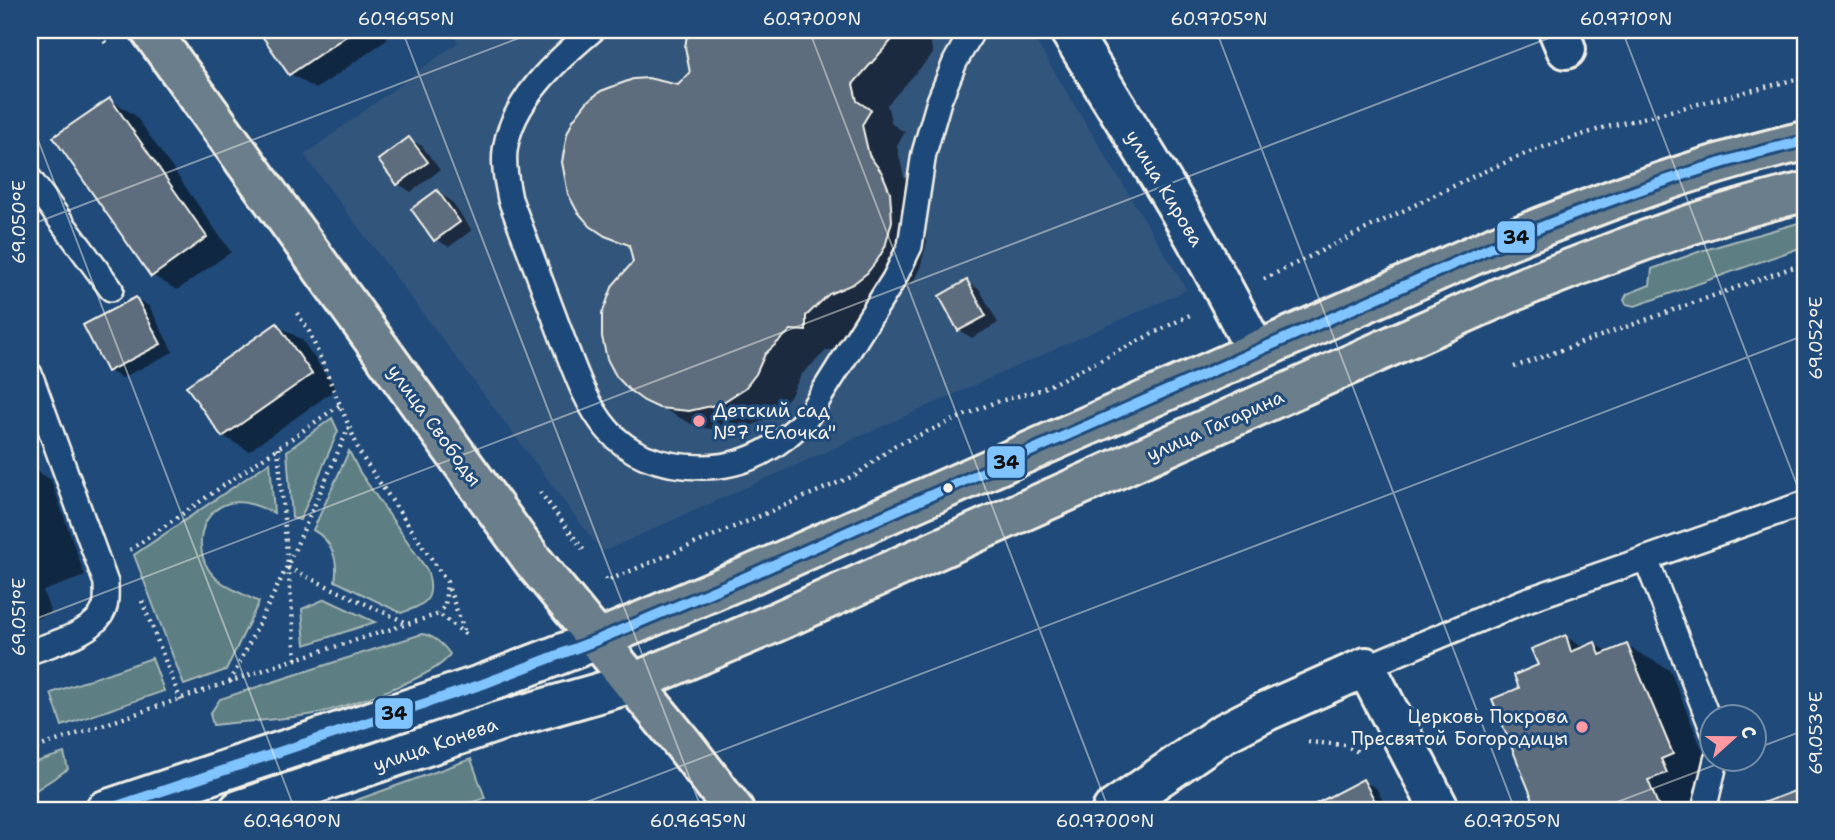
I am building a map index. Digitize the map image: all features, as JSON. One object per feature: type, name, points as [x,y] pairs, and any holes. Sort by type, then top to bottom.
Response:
[{"type":"main road","name":"улица Свободы","points":[[150,30],[533,561],[734,810]]},
{"type":"main road","name":"улица Кирова","points":[[1069,30],[1184,216],[1255,350]]},
{"type":"main road","points":[[105,810],[484,684],[597,640],[746,577],[1494,246],[1607,200],[1805,141]]},
{"type":"main road","name":"улица Гагарина","points":[[633,683],[752,633],[1514,291],[1624,247],[1707,218],[1805,192]]},
{"type":"main road","points":[[1112,810],[1223,734],[1267,711],[1366,667],[1440,810]]},
{"type":"main road","name":"улица Конева","points":[[244,809],[497,722],[633,683]]},
{"type":"lane","points":[[593,30],[552,67],[518,111],[509,131],[505,150],[505,172],[510,199],[575,373],[596,416],[616,439],[655,462],[679,467],[707,467],[726,466],[762,454],[794,432],[808,416],[894,279],[910,246],[924,153],[939,101],[955,62],[973,30]]},
{"type":"lane","points":[[30,179],[111,289]]},
{"type":"lane","points":[[30,652],[78,634],[97,620],[105,606],[106,583],[31,381]]},
{"type":"lane","points":[[1366,667],[1524,601],[1805,503]]},
{"type":"lane","points":[[1646,558],[1703,704]]},
{"type":"lane","points":[[1704,810],[1713,774]]},
{"type":"path","points":[[96,30],[112,52]]},
{"type":"path","points":[[1514,367],[1805,263]]},
{"type":"path","points":[[291,303],[309,331],[361,455],[447,582],[465,634],[439,614]]},
{"type":"path","points":[[124,554],[340,405]]},
{"type":"path","points":[[229,683],[287,567],[349,426]]},
{"type":"path","points":[[278,448],[296,659]]},
{"type":"path","points":[[607,581],[725,530]]},
{"type":"path","points":[[287,567],[407,623]]},
{"type":"path","points":[[30,750],[296,659],[439,614],[445,605],[447,582]]},
{"type":"path","points":[[1303,743],[1345,745],[1364,755]]},
{"type":"shaded area","name":"Детский сад №7 \"Елочка\"","points":[[450,30],[1029,30],[1187,290],[602,552],[304,155],[458,42]]},
{"type":"green space","points":[[1805,221],[1805,246],[1635,306],[1626,304],[1624,300],[1627,294],[1650,285],[1652,269],[1701,251]]},
{"type":"green space","points":[[332,418],[338,431],[300,520],[292,518],[287,451]]},
{"type":"green space","points":[[349,451],[359,471],[427,570],[430,594],[417,607],[401,613],[335,581],[333,552],[325,539],[313,530]]},
{"type":"green space","points":[[270,462],[274,513],[247,503],[224,505],[214,511],[206,521],[201,544],[203,557],[216,578],[259,602],[226,670],[184,685],[134,555]]},
{"type":"green space","points":[[325,599],[375,622],[305,645],[302,609]]},
{"type":"green space","points":[[422,634],[438,641],[450,654],[442,663],[409,681],[366,699],[314,714],[213,725],[210,714],[220,699]]},
{"type":"green space","points":[[152,658],[164,691],[62,726],[51,693]]},
{"type":"green space","points":[[64,753],[68,769],[30,794],[30,764]]},
{"type":"green space","points":[[471,759],[485,798],[451,810],[329,810]]},
{"type":"building","points":[[258,30],[355,30],[289,75]]},
{"type":"building","points":[[688,30],[897,30],[898,33],[853,84],[857,101],[871,110],[862,125],[869,155],[882,173],[890,192],[892,221],[885,247],[867,273],[853,284],[829,294],[806,316],[806,331],[791,330],[765,354],[756,374],[745,388],[720,404],[689,411],[659,408],[644,401],[616,376],[607,359],[602,337],[602,314],[613,285],[633,262],[629,245],[605,236],[590,226],[577,211],[568,194],[562,162],[567,134],[573,120],[587,102],[601,91],[633,79],[648,78],[678,85],[690,73],[685,47]]},
{"type":"building","points":[[110,98],[207,237],[151,277],[53,137]]},
{"type":"building","points":[[409,137],[428,162],[397,185],[378,160]]},
{"type":"building","points":[[437,190],[460,222],[434,241],[411,209]]},
{"type":"building","points":[[967,280],[986,316],[958,331],[939,296]]},
{"type":"building","points":[[136,297],[161,344],[107,372],[83,325]]},
{"type":"building","points":[[277,323],[312,374],[222,437],[186,386]]},
{"type":"building","name":"Церковь Покрова Пресвятой Богородицы","points":[[1566,635],[1571,652],[1595,642],[1600,655],[1627,644],[1673,754],[1661,759],[1667,773],[1648,780],[1660,810],[1550,810],[1548,805],[1537,810],[1492,699],[1519,688],[1514,675],[1538,665],[1531,649]]},
{"type":"building","points":[[1363,779],[1380,810],[1304,810]]},
{"type":"building","points":[[1805,787],[1805,810],[1744,810]]},
{"type":"transit line","name":"34","points":[[105,810],[483,684],[597,640],[746,577],[1494,246],[1686,174],[1805,141]]},
{"type":"place","name":"Детский сад №7 \"Елочка\"","points":[[699,421]]},
{"type":"place","name":"Церковь Покрова Пресвятой Богородицы","points":[[1582,727]]}]
